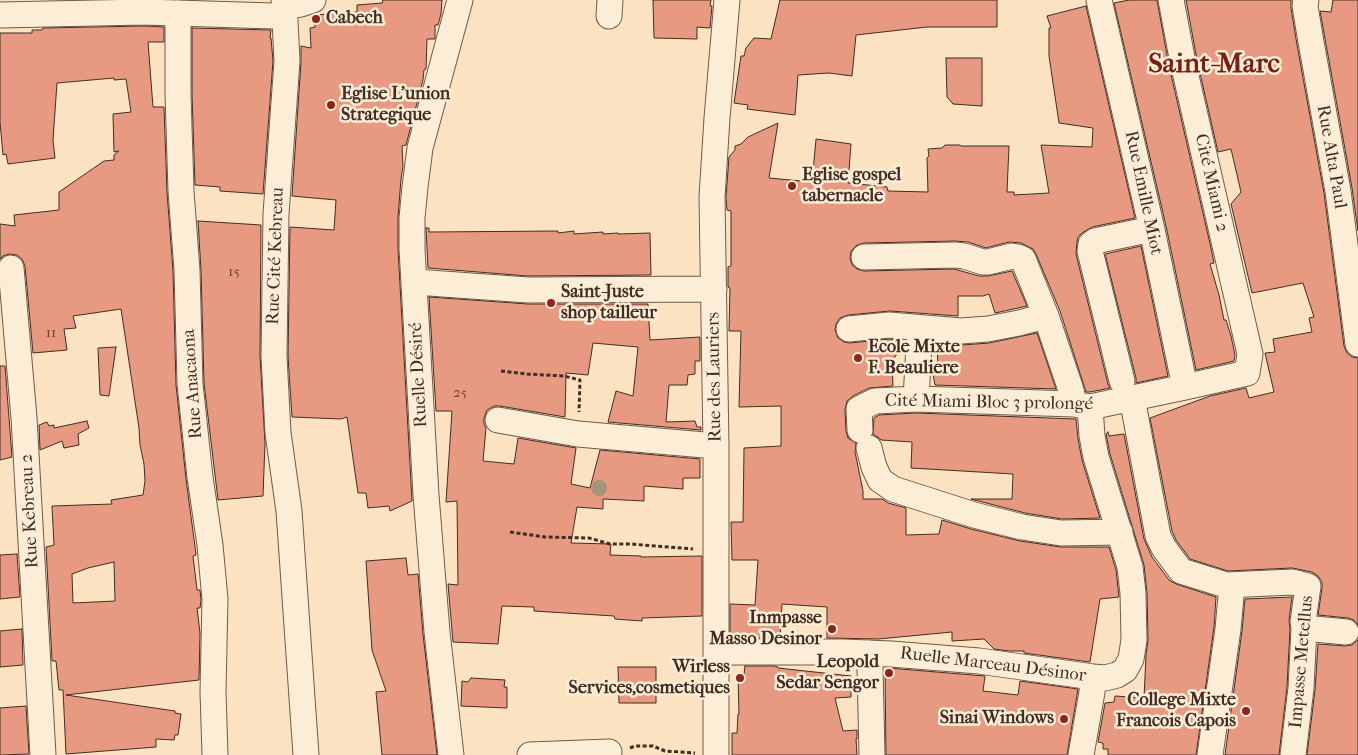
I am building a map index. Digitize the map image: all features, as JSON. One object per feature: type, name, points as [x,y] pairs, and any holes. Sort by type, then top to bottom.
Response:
[{"type":"street","points":[[0,15],[144,6],[178,13],[272,16],[285,7],[313,0]]},
{"type":"street","name":"Ruelle Désiré","points":[[451,755],[431,562],[419,385],[412,218],[420,148],[460,0]]},
{"type":"street","name":"Rue des Lauriers","points":[[716,754],[716,446],[712,198],[727,0]]},
{"type":"street","name":"Rue Emille Miot","points":[[1099,0],[1152,229],[1184,387]]},
{"type":"street","name":"Cité Miami 2","points":[[1171,0],[1183,63],[1201,134],[1250,354],[1248,365]]},
{"type":"street","name":"Rue Alta Paul","points":[[1306,0],[1305,6],[1338,191],[1358,344]]},
{"type":"street","name":"Rue Cité Kebreau","points":[[285,7],[287,61],[276,214],[274,356],[278,433],[289,511],[306,755]]},
{"type":"street","name":"Rue Anacaona","points":[[178,13],[181,190],[187,270],[190,384],[215,600],[213,692],[215,755]]},
{"type":"street","points":[[1152,229],[1095,241],[1091,244],[1090,251],[1127,389],[1158,536],[1164,548],[1181,571],[1232,585],[1228,629],[1210,755]]},
{"type":"street","points":[[864,257],[954,255],[988,262],[1012,256],[1023,259],[1026,264],[1082,405],[1130,567],[1133,593],[1134,640],[1131,659],[1125,670],[1105,676],[1092,692],[1081,755]]},
{"type":"street","name":"Rue Kebreau 2","points":[[11,268],[26,456],[43,755]]},
{"type":"street","points":[[415,282],[528,290],[714,289]]},
{"type":"street","points":[[849,329],[889,326],[961,331],[996,327],[1046,316]]},
{"type":"street","points":[[916,399],[920,328]]},
{"type":"street","name":"Cité Miami Bloc 3 prolongé","points":[[1120,532],[1061,533],[1022,527],[974,515],[893,489],[880,480],[874,467],[865,439],[859,409],[875,402],[916,399],[1082,405],[1127,389],[1184,387],[1246,373],[1248,365]]},
{"type":"street","points":[[498,420],[578,434],[716,446]]},
{"type":"street","name":"Impasse Metellus","points":[[1232,585],[1293,582],[1308,586],[1303,622],[1301,688],[1293,755]]},
{"type":"street","points":[[1304,628],[1346,632]]},
{"type":"street","name":"Ruelle Marceau Désinor","points":[[716,652],[797,651],[891,654],[980,661],[1105,676]]},
{"type":"street","points":[[869,653],[872,755]]},
{"type":"street","points":[[530,755],[609,752]]},
{"type":"path","points":[[502,371],[564,376],[580,380],[578,434]]},
{"type":"path","points":[[510,532],[545,537],[589,538],[610,544],[716,551]]},
{"type":"path","points":[[609,752],[635,746],[653,746],[665,751],[716,754]]},
{"type":"building","points":[[383,0],[442,0],[438,25],[435,25],[435,39],[427,39],[426,69],[424,70],[406,145],[402,146],[403,166],[398,217],[398,249],[412,501],[390,511],[389,506],[368,508],[366,493],[358,493],[347,417],[341,419],[292,417],[288,356],[290,227],[334,230],[336,200],[292,196],[301,46],[311,48],[310,28],[315,27],[315,15],[357,12],[357,5],[382,3]]},
{"type":"building","points":[[653,0],[711,0],[710,28],[697,27],[697,39],[654,38]]},
{"type":"building","points":[[780,0],[997,0],[997,27],[927,27],[856,35],[852,76],[829,73],[798,75],[795,115],[747,109],[748,105],[734,103],[741,56],[744,56],[746,48],[754,38],[771,39]]},
{"type":"building","points":[[1129,0],[1157,0],[1169,66],[1211,248],[1214,263],[1210,264],[1235,355],[1234,361],[1196,370],[1166,226],[1114,3]]},
{"type":"building","points":[[1186,0],[1291,0],[1297,45],[1324,193],[1344,346],[1347,353],[1352,357],[1358,358],[1358,625],[1354,620],[1348,618],[1318,615],[1322,582],[1312,572],[1292,568],[1228,571],[1190,559],[1176,540],[1172,531],[1150,418],[1210,396],[1246,388],[1249,398],[1274,392],[1265,353],[1275,352],[1273,339],[1312,332],[1309,318],[1314,317],[1303,283],[1252,293],[1231,204],[1241,192],[1231,149],[1218,152],[1197,60]]},
{"type":"building","points":[[1333,0],[1358,0],[1358,231],[1320,11],[1331,12]]},
{"type":"building","points":[[1086,6],[1135,218],[1092,227],[1078,237],[1077,242],[1076,254],[1110,388],[1086,392],[1060,311],[1036,254],[1033,249],[1021,243],[1009,242],[986,248],[968,242],[955,241],[864,243],[857,245],[851,251],[850,258],[852,265],[864,271],[954,269],[979,276],[988,276],[1012,271],[1027,306],[995,313],[989,294],[983,296],[958,296],[958,316],[890,311],[848,315],[840,318],[835,330],[838,338],[850,343],[896,340],[896,356],[892,359],[893,386],[869,388],[847,401],[845,410],[846,431],[848,438],[856,443],[855,452],[863,499],[882,499],[888,503],[906,508],[906,535],[939,534],[942,520],[1020,541],[1061,547],[1109,547],[1116,570],[1119,597],[1100,599],[1090,662],[1024,653],[1024,651],[994,649],[984,639],[952,641],[952,632],[878,639],[827,638],[827,607],[782,604],[780,638],[730,638],[730,604],[755,605],[758,560],[732,560],[731,522],[743,522],[744,448],[781,446],[781,406],[739,407],[741,331],[729,331],[730,288],[728,287],[728,267],[731,266],[731,211],[727,210],[726,197],[729,157],[735,150],[735,146],[741,144],[748,137],[778,123],[769,178],[812,182],[816,139],[851,144],[848,183],[887,187],[888,191],[928,192],[928,149],[942,148],[945,145],[1009,146],[1007,192],[1014,192],[1014,195],[1049,193],[1041,145],[1092,147],[1093,128],[1059,123],[1049,56],[1049,28],[1051,28],[1047,16]]},
{"type":"building","points":[[164,27],[164,42],[148,42],[153,107],[164,107],[167,192],[173,271],[176,385],[196,554],[193,556],[197,590],[200,590],[201,600],[200,608],[197,608],[200,633],[199,680],[66,695],[175,711],[175,713],[181,714],[178,735],[175,735],[174,740],[156,739],[156,747],[66,754],[63,690],[59,690],[56,661],[52,661],[46,547],[54,545],[52,506],[112,504],[111,500],[143,495],[145,481],[121,309],[73,316],[76,328],[64,329],[67,350],[33,353],[25,266],[22,259],[17,255],[9,254],[0,259],[0,224],[15,226],[14,215],[59,210],[59,192],[104,161],[114,160],[114,155],[119,151],[114,152],[113,114],[131,112],[126,79],[114,80],[114,78],[57,83],[53,140],[55,158],[8,164],[6,154],[3,155],[0,122],[0,33],[32,33],[32,30],[42,30],[43,28]],"holes":[[[114,562],[115,601],[73,603],[72,574]]]},
{"type":"building","points":[[192,28],[271,30],[270,38],[273,61],[263,194],[220,191],[220,187],[195,185]]},
{"type":"building","points":[[946,58],[982,58],[982,106],[953,104],[947,97]]},
{"type":"building","points":[[198,221],[261,225],[260,356],[265,443],[263,496],[218,500],[204,383]]},
{"type":"building","points":[[426,228],[429,228],[429,232],[558,231],[558,233],[574,231],[574,234],[603,232],[603,234],[650,233],[651,275],[528,276],[428,268]]},
{"type":"building","points":[[1141,246],[1168,376],[1136,383],[1105,254]]},
{"type":"building","points":[[429,297],[528,304],[648,304],[650,340],[700,337],[700,361],[695,361],[695,374],[688,375],[687,385],[669,385],[666,422],[695,421],[697,427],[701,427],[701,430],[608,422],[616,391],[633,396],[638,347],[593,343],[588,375],[566,373],[565,417],[500,406],[494,406],[487,410],[484,418],[486,428],[483,461],[514,464],[518,438],[576,448],[571,484],[590,488],[600,450],[700,459],[700,478],[683,478],[683,489],[644,486],[644,501],[603,499],[603,509],[577,507],[571,543],[611,544],[610,555],[641,557],[702,556],[702,616],[642,618],[642,621],[615,619],[614,616],[534,611],[534,607],[502,606],[498,644],[453,642],[448,584],[458,585],[457,501],[446,502],[452,411],[436,411]]},
{"type":"building","points":[[1037,333],[1056,389],[935,385],[932,369],[938,367],[937,343],[962,345],[989,343]]},
{"type":"building","points":[[116,347],[109,396],[100,395],[98,348]]},
{"type":"building","points":[[0,366],[5,366],[12,457],[0,460]]},
{"type":"building","points":[[916,413],[1076,419],[1082,460],[1100,518],[1062,519],[1025,513],[971,499],[1012,499],[1013,474],[911,468],[912,442],[881,440],[873,434],[874,418],[879,415]]},
{"type":"building","points":[[87,421],[89,428],[78,434],[79,445],[64,448],[62,441],[40,450],[39,425],[47,422],[49,426],[54,425],[54,428]]},
{"type":"building","points":[[1108,432],[1109,436],[1124,434],[1144,539],[1152,557],[1169,580],[1216,597],[1214,627],[1196,755],[1108,755],[1108,749],[1103,749],[1103,743],[1098,742],[1105,703],[1114,702],[1115,696],[1144,698],[1148,640],[1147,593],[1144,565],[1110,454],[1106,434]]},
{"type":"building","points":[[17,554],[20,597],[0,599],[0,555]]},
{"type":"building","points":[[406,558],[408,575],[418,574],[437,755],[382,755],[376,692],[386,691],[372,650],[366,561]]},
{"type":"building","points":[[1292,597],[1289,620],[1287,687],[1279,755],[1225,755],[1245,599]]},
{"type":"building","points":[[22,629],[23,665],[0,667],[0,631]]},
{"type":"building","points":[[1358,640],[1358,755],[1307,755],[1315,690],[1318,644],[1345,646],[1352,645]]},
{"type":"building","points":[[745,666],[774,666],[851,676],[851,697],[835,698],[843,731],[857,730],[857,755],[732,755],[732,733],[737,733],[739,714],[738,675],[744,674]]},
{"type":"building","points":[[618,667],[656,667],[656,703],[619,703]]},
{"type":"building","points":[[888,668],[985,676],[983,691],[1018,695],[1020,681],[1078,689],[1067,755],[886,755],[885,672]]},
{"type":"building","points":[[471,678],[505,680],[507,708],[461,706],[462,681],[468,682]]},
{"type":"building","points":[[26,706],[29,754],[0,755],[0,708]]},
{"type":"place","name":"Cabech","points":[[316,19]]},
{"type":"place","name":"Eglise L'union Strategique","points":[[331,105]]},
{"type":"place","name":"Eglise gospel tabernacle","points":[[792,186]]},
{"type":"place","name":"Saint-Juste shop tailleur","points":[[551,303]]},
{"type":"place","name":"Ecole Mixte F. Beauliere","points":[[858,358]]},
{"type":"place","name":"Inmpasse Masso Desinor","points":[[832,629]]},
{"type":"place","name":"Leopold Sedar Sengor","points":[[889,673]]},
{"type":"place","name":"Wirless Services,cosmetiques","points":[[740,678]]},
{"type":"place","name":"College Mixte Francois Capois","points":[[1246,711]]},
{"type":"place","name":"Sinai Windows","points":[[1064,719]]},
{"type":"district","name":"Saint-Marc","points":[[1214,65]]}]
